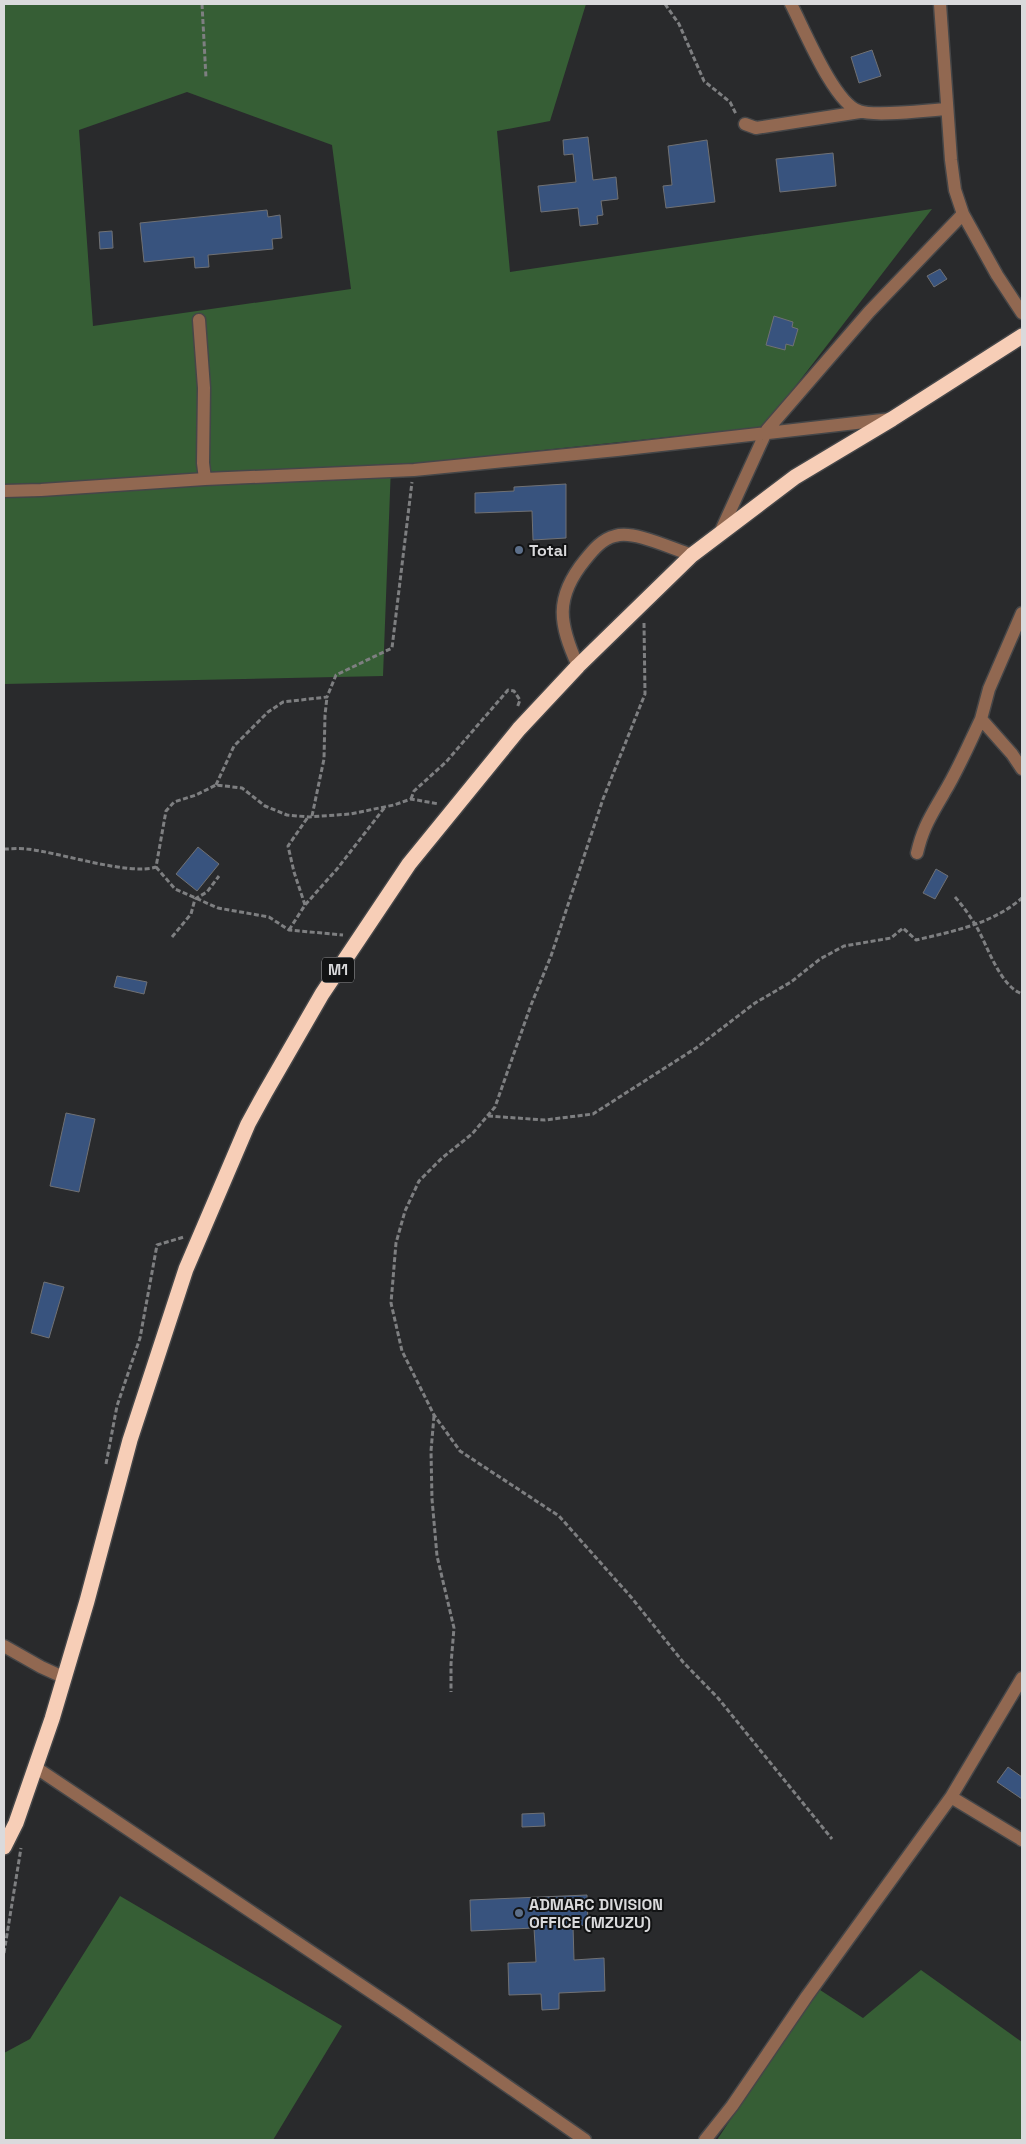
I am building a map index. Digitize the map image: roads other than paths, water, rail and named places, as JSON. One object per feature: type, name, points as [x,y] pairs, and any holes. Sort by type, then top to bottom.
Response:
[{"type":"highway","name":"M1","points":[[4,1848],[16,1823],[52,1718],[87,1601],[145,1391],[186,1269],[248,1124],[322,994],[409,864],[519,729],[578,666],[692,555],[795,477],[892,419],[1022,336]]},
{"type":"street","points":[[790,4],[836,91],[851,107],[860,112]]},
{"type":"street","points":[[940,4],[955,190],[963,214],[997,275],[1022,313]]},
{"type":"street","points":[[745,124],[756,128],[860,112],[947,109]]},
{"type":"street","points":[[719,535],[765,433],[869,312],[963,214]]},
{"type":"street","points":[[199,320],[204,388],[203,464],[205,479]]},
{"type":"street","points":[[4,491],[205,479],[414,470],[617,450],[892,419]]},
{"type":"street","points":[[578,666],[567,641],[563,624],[564,596],[577,570],[598,545],[615,536],[633,535],[692,555]]},
{"type":"street","points":[[917,853],[929,816],[945,792],[981,719],[989,689],[1022,613]]},
{"type":"street","points":[[981,719],[1012,754],[1022,769]]},
{"type":"street","points":[[4,1646],[63,1678]]},
{"type":"street","points":[[705,2140],[732,2106],[813,1988],[951,1797],[1022,1678]]},
{"type":"street","points":[[35,1767],[401,2012],[584,2140]]},
{"type":"street","points":[[951,1797],[1022,1840]]},
{"type":"place","name":"Total","points":[[519,550]]},
{"type":"place","name":"ADMARC DIVISION OFFICE (MZUZU)","points":[[519,1913]]}]
